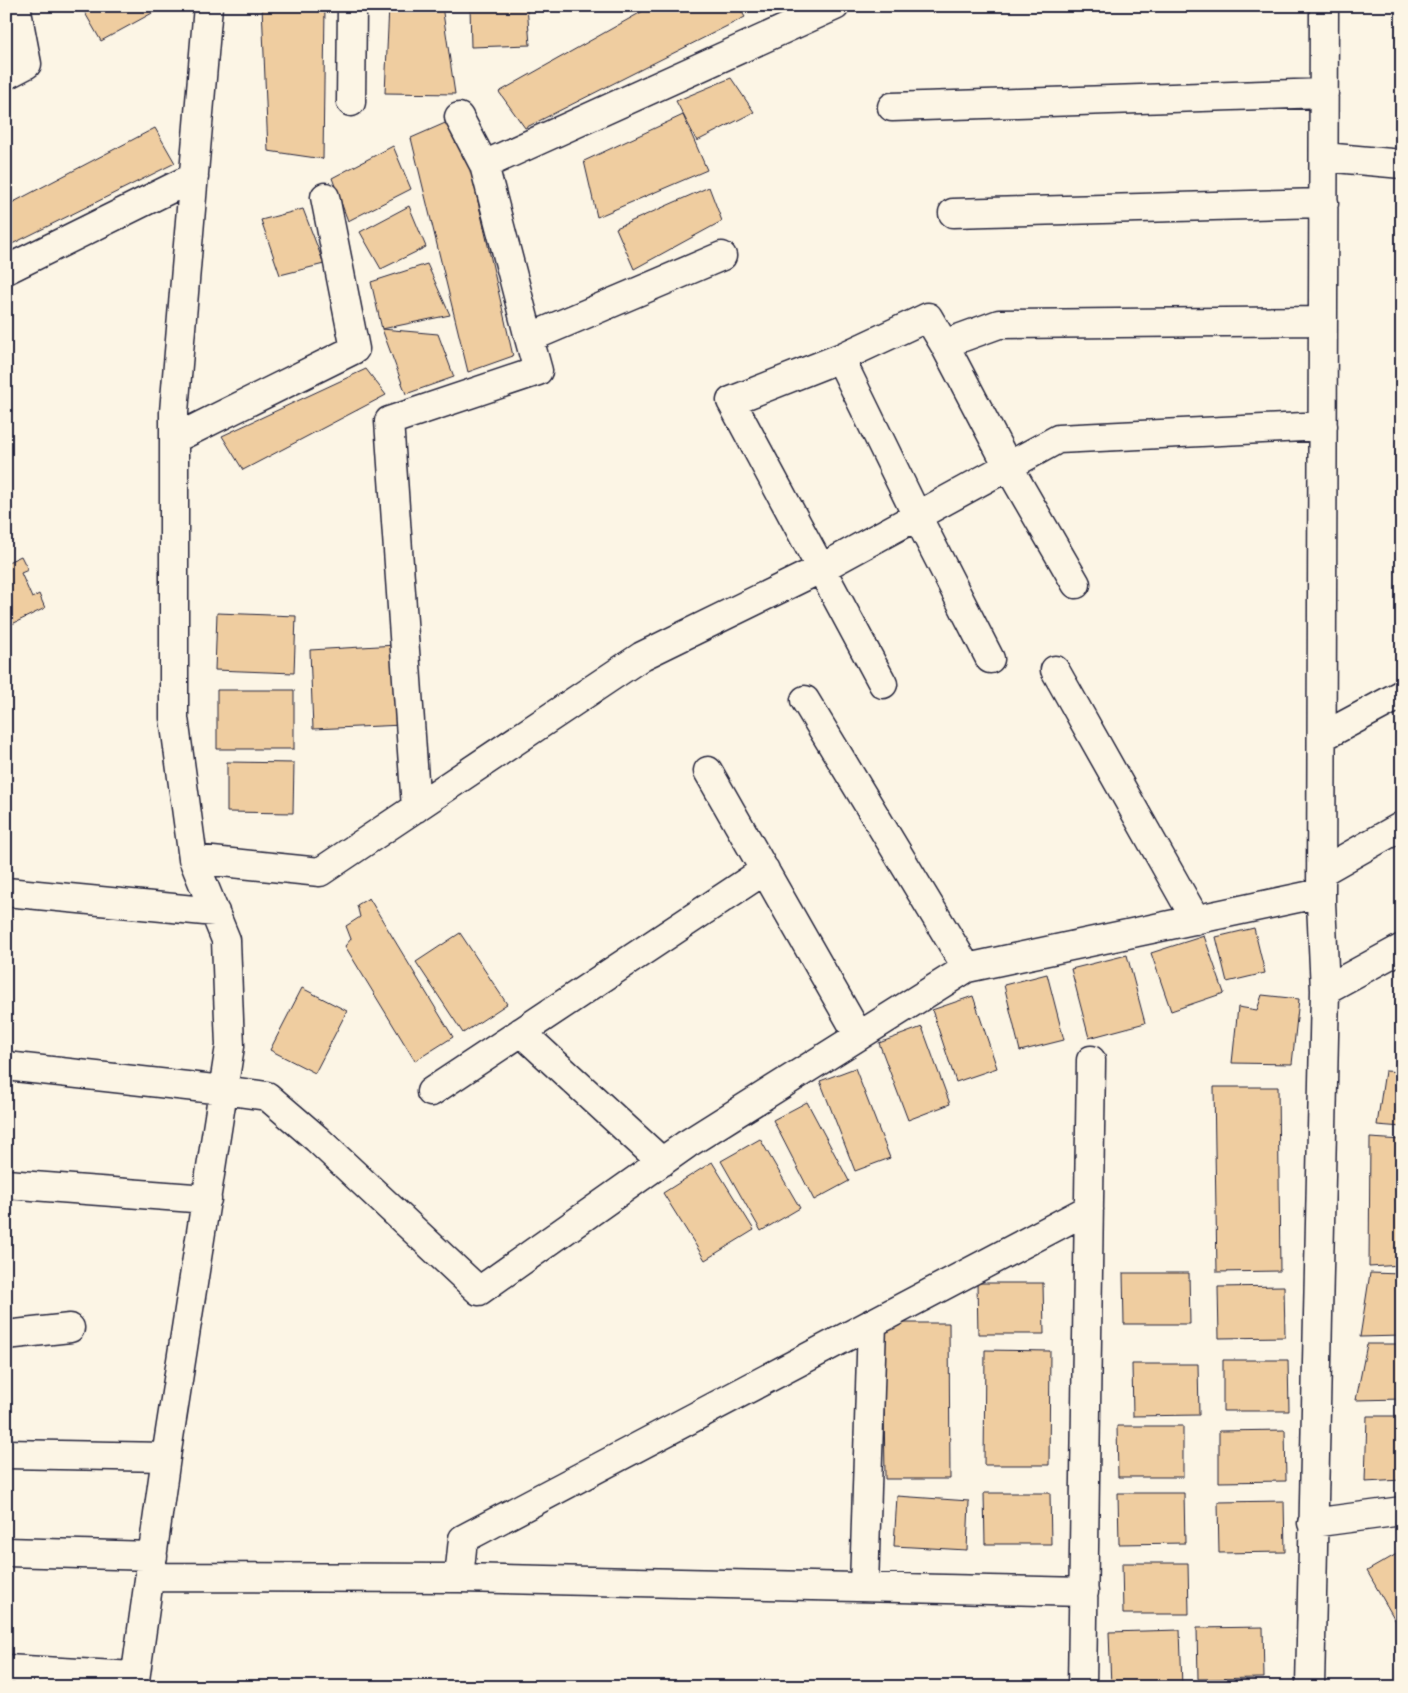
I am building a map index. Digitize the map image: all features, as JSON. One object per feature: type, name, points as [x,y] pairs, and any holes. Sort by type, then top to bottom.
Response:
[{"type":"street","points":[[6,75],[27,64],[16,6]]},
{"type":"street","points":[[6,1669],[135,1682],[166,1457],[230,1046],[226,940],[193,859],[174,718],[174,412],[208,6]]},
{"type":"street","points":[[351,102],[352,6]]},
{"type":"street","points":[[484,164],[835,6]]},
{"type":"street","points":[[1310,1687],[1312,1523],[1325,990],[1321,882],[1324,6]]},
{"type":"street","points":[[892,107],[1324,93]]},
{"type":"street","points":[[416,808],[388,421],[538,371],[484,164],[459,117]]},
{"type":"street","points":[[1324,156],[1402,164]]},
{"type":"street","points":[[6,270],[194,177]]},
{"type":"street","points":[[174,439],[355,349],[325,197]]},
{"type":"street","points":[[953,213],[1324,203]]},
{"type":"street","points":[[528,338],[722,256]]},
{"type":"street","points":[[883,684],[731,401],[840,358],[928,317],[1008,466],[1076,584]]},
{"type":"street","points":[[944,344],[999,324],[1323,321]]},
{"type":"street","points":[[840,358],[916,516],[990,659]]},
{"type":"street","points":[[193,859],[320,872],[642,656],[820,569],[1058,439],[1323,426]]},
{"type":"street","points":[[1056,670],[1196,920]]},
{"type":"street","points":[[1322,737],[1402,694]]},
{"type":"street","points":[[804,700],[967,968]]},
{"type":"street","points":[[708,771],[859,1036]]},
{"type":"street","points":[[6,1066],[267,1096],[317,1139],[479,1291],[687,1144],[967,968],[1196,920],[1321,882],[1402,826]]},
{"type":"street","points":[[431,1092],[765,870]]},
{"type":"street","points":[[6,892],[215,912]]},
{"type":"street","points":[[1325,990],[1402,948]]},
{"type":"street","points":[[521,1032],[662,1162]]},
{"type":"street","points":[[1082,1687],[1091,1060]]},
{"type":"street","points":[[6,1184],[207,1199]]},
{"type":"street","points":[[459,1578],[463,1539],[1088,1209]]},
{"type":"street","points":[[864,1587],[872,1323]]},
{"type":"street","points":[[6,1334],[70,1328]]},
{"type":"street","points":[[6,1454],[166,1457]]},
{"type":"street","points":[[1312,1523],[1402,1511]]},
{"type":"street","points":[[6,1552],[152,1567],[459,1578],[1084,1592]]},
{"type":"building","points":[[81,6],[165,6],[101,41]]},
{"type":"building","points":[[262,6],[325,6],[323,159],[268,151]]},
{"type":"building","points":[[389,6],[442,6],[455,94],[385,93]]},
{"type":"building","points":[[470,6],[527,6],[530,45],[471,47]]},
{"type":"building","points":[[652,6],[738,6],[745,17],[525,128],[499,92]]},
{"type":"building","points":[[731,78],[754,112],[697,141],[676,101]]},
{"type":"building","points":[[683,115],[707,170],[597,217],[584,161]]},
{"type":"building","points":[[459,117],[513,356],[468,372],[411,138]]},
{"type":"building","points":[[155,128],[175,163],[6,247],[6,206]]},
{"type":"building","points":[[393,146],[411,189],[348,221],[332,178]]},
{"type":"building","points":[[709,187],[722,221],[634,269],[616,228]]},
{"type":"building","points":[[409,206],[426,247],[381,269],[360,232]]},
{"type":"building","points":[[303,209],[324,264],[280,275],[261,220]]},
{"type":"building","points":[[427,264],[450,315],[382,329],[371,282]]},
{"type":"building","points":[[382,329],[438,334],[454,377],[406,394]]},
{"type":"building","points":[[366,369],[386,395],[243,470],[222,436]]},
{"type":"building","points":[[21,556],[28,570],[21,573],[32,598],[39,594],[45,608],[6,627],[6,563]]},
{"type":"building","points":[[217,613],[296,616],[294,673],[215,670]]},
{"type":"building","points":[[396,645],[403,725],[313,729],[310,650]]},
{"type":"building","points":[[217,690],[294,690],[294,749],[217,749]]},
{"type":"building","points":[[227,762],[294,763],[293,813],[227,812]]},
{"type":"building","points":[[369,898],[453,1037],[415,1061],[345,946],[351,939],[346,926],[360,917],[357,905]]},
{"type":"building","points":[[1254,928],[1265,973],[1227,982],[1216,937]]},
{"type":"building","points":[[460,933],[507,1004],[463,1033],[416,962]]},
{"type":"building","points":[[1204,936],[1224,993],[1171,1011],[1151,953]]},
{"type":"building","points":[[1127,955],[1145,1023],[1089,1038],[1071,969]]},
{"type":"building","points":[[1047,974],[1064,1040],[1020,1051],[1004,985]]},
{"type":"building","points":[[302,988],[347,1011],[315,1073],[270,1050]]},
{"type":"building","points":[[1262,995],[1299,999],[1292,1064],[1232,1063],[1238,1007],[1257,1010]]},
{"type":"building","points":[[973,996],[997,1068],[956,1082],[932,1010]]},
{"type":"building","points":[[922,1027],[950,1104],[908,1120],[879,1043]]},
{"type":"building","points":[[855,1068],[890,1158],[855,1171],[820,1081]]},
{"type":"building","points":[[1385,1071],[1402,1072],[1402,1127],[1377,1125]]},
{"type":"building","points":[[1214,1087],[1278,1087],[1280,1271],[1217,1272]]},
{"type":"building","points":[[807,1102],[849,1181],[814,1200],[773,1120]]},
{"type":"building","points":[[1370,1138],[1402,1140],[1402,1265],[1369,1267]]},
{"type":"building","points":[[760,1139],[800,1208],[761,1231],[721,1161]]},
{"type":"building","points":[[712,1162],[754,1230],[705,1260],[663,1193]]},
{"type":"building","points":[[1123,1273],[1189,1273],[1190,1324],[1124,1324]]},
{"type":"building","points":[[1370,1273],[1402,1274],[1402,1336],[1360,1337]]},
{"type":"building","points":[[977,1283],[1043,1283],[1044,1334],[978,1334]]},
{"type":"building","points":[[1284,1286],[1285,1337],[1219,1338],[1218,1287]]},
{"type":"building","points":[[883,1323],[949,1323],[950,1479],[885,1479]]},
{"type":"building","points":[[1367,1344],[1402,1344],[1402,1399],[1356,1400]]},
{"type":"building","points":[[985,1350],[1050,1351],[1049,1465],[984,1465]]},
{"type":"building","points":[[1223,1360],[1288,1360],[1289,1411],[1223,1411]]},
{"type":"building","points":[[1132,1364],[1198,1364],[1199,1415],[1133,1416]]},
{"type":"building","points":[[1367,1416],[1402,1416],[1402,1480],[1365,1482]]},
{"type":"building","points":[[1117,1426],[1183,1426],[1183,1477],[1118,1477]]},
{"type":"building","points":[[1285,1430],[1286,1481],[1219,1482],[1219,1431]]},
{"type":"building","points":[[984,1493],[1050,1493],[1051,1544],[985,1544]]},
{"type":"building","points":[[1118,1493],[1184,1493],[1185,1543],[1119,1544]]},
{"type":"building","points":[[897,1496],[969,1501],[967,1550],[894,1546]]},
{"type":"building","points":[[1284,1501],[1285,1552],[1219,1553],[1218,1502]]},
{"type":"building","points":[[1402,1551],[1402,1632],[1367,1571]]},
{"type":"building","points":[[1122,1563],[1188,1563],[1189,1614],[1123,1614]]},
{"type":"building","points":[[1263,1627],[1264,1678],[1198,1679],[1197,1628]]},
{"type":"building","points":[[1180,1630],[1182,1687],[1111,1687],[1109,1632]]},
{"type":"building","points":[[1017,1682],[1073,1684],[1073,1687],[1016,1687]]}]
